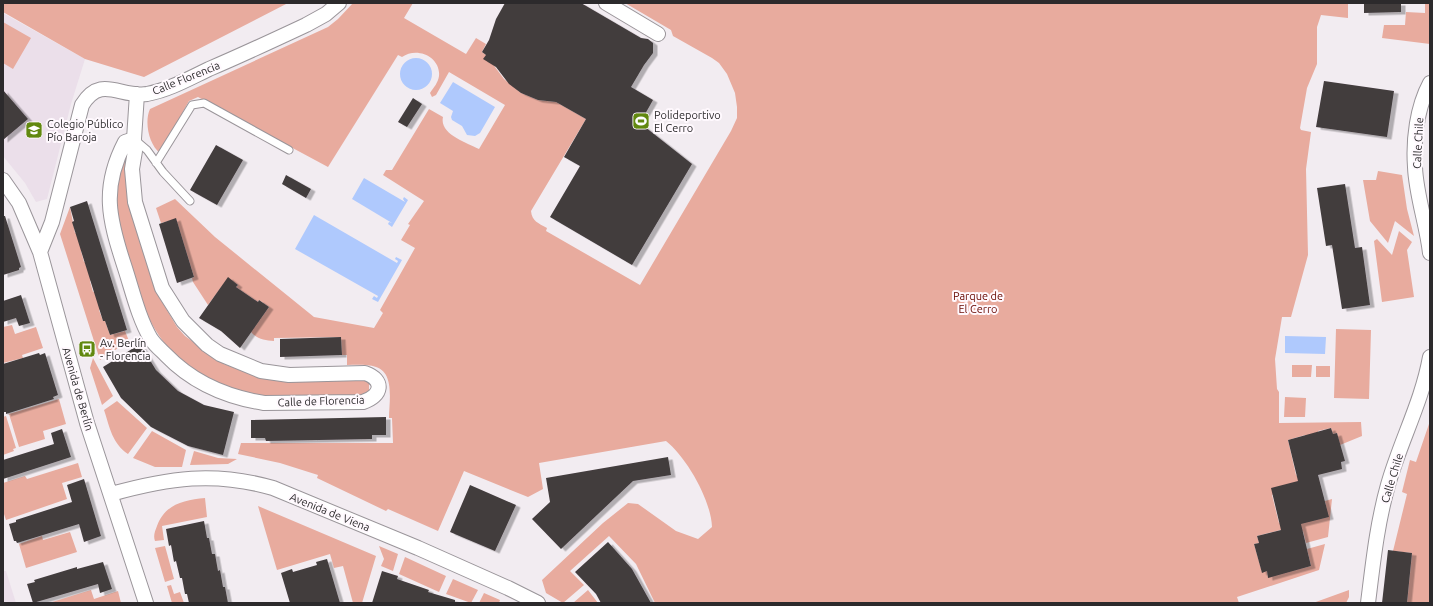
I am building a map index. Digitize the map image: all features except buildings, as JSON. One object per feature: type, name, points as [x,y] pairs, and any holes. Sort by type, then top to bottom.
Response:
[{"type":"street","name":"Calle Florencia","points":[[40,252],[52,222],[82,106],[94,91],[104,88],[137,94],[165,89],[306,25],[326,14],[339,3]]},
{"type":"street","points":[[606,3],[658,34]]},
{"type":"street","name":"Calle Chile","points":[[1430,83],[1425,93],[1419,116],[1415,168],[1429,238],[1430,253]]},
{"type":"street","name":"Calle de Florencia","points":[[134,139],[125,142],[118,155],[111,182],[109,210],[112,228],[142,319],[152,340],[173,363],[202,385],[249,401],[264,403],[364,402],[377,394],[380,387],[377,380],[372,375],[365,373],[289,375],[261,371],[220,354],[207,345],[182,321],[162,288],[135,202],[132,169],[135,151],[134,139],[137,94]]},
{"type":"street","name":"Avenida de Berlín","points":[[3,180],[19,203],[40,252],[88,423],[146,603]]},
{"type":"street","name":"Calle Chile","points":[[1368,603],[1376,537],[1389,484],[1420,397],[1430,357]]},
{"type":"street","points":[[1420,397],[1430,382]]},
{"type":"street","name":"Avenida de Viena","points":[[111,494],[145,484],[176,480],[228,479],[252,482],[273,488],[418,548],[538,603]]},
{"type":"lane","points":[[156,163],[192,105],[196,103],[204,103],[289,150]]},
{"type":"lane","points":[[134,139],[147,150],[156,163],[190,200]]},
{"type":"shaded area","name":"Colegio Público Pío Baroja","points":[[3,13],[85,59],[71,104],[47,199],[36,202],[25,183],[3,156]]},
{"type":"shaded area","points":[[3,571],[6,571],[16,603],[3,603]]},
{"type":"green space","points":[[3,3],[288,3],[144,77],[85,59],[3,12]]},
{"type":"green space","name":"Parque de El Cerro","points":[[353,3],[413,3],[404,18],[466,54],[476,38],[486,44],[482,52],[486,55],[504,79],[521,93],[538,100],[556,102],[586,119],[531,211],[536,221],[547,228],[546,231],[640,285],[731,131],[737,118],[737,107],[735,93],[727,74],[719,63],[673,36],[671,30],[625,3],[1348,3],[1348,18],[1321,15],[1317,27],[1317,64],[1307,88],[1300,128],[1301,130],[1311,132],[1306,169],[1308,255],[1291,317],[1282,317],[1275,359],[1277,389],[1279,392],[1279,423],[1361,422],[1362,436],[1340,445],[1337,433],[1333,434],[1331,428],[1318,431],[1320,438],[1308,445],[1305,435],[1288,440],[1296,475],[1303,480],[1272,495],[1279,523],[1284,522],[1284,529],[1257,536],[1259,543],[1254,544],[1262,572],[1267,571],[1268,577],[1311,566],[1307,549],[1325,544],[1319,570],[1237,597],[1239,603],[655,603],[636,564],[609,536],[570,571],[584,585],[563,603],[546,593],[542,580],[603,523],[628,503],[638,504],[676,531],[698,539],[712,527],[711,516],[703,492],[690,469],[674,448],[666,441],[539,463],[543,489],[528,497],[464,471],[438,531],[388,509],[386,511],[317,478],[318,475],[280,463],[238,454],[241,443],[393,443],[392,418],[389,418],[390,389],[386,375],[382,370],[373,366],[347,365],[347,355],[342,355],[341,337],[274,338],[274,341],[259,338],[251,332],[269,307],[259,300],[258,302],[236,287],[238,285],[228,278],[208,305],[193,282],[192,278],[194,277],[176,219],[161,223],[156,208],[175,199],[215,237],[314,317],[374,328],[383,313],[380,310],[415,248],[401,240],[410,225],[408,224],[424,201],[383,175],[386,170],[392,170],[429,109],[443,117],[443,123],[449,133],[461,141],[479,149],[505,105],[449,72],[436,95],[432,97],[430,93],[438,81],[439,69],[436,63],[427,55],[414,53],[402,57],[398,55],[328,167],[198,97],[189,101],[160,153],[153,145],[150,139],[147,120],[150,109],[328,27]]},
{"type":"green space","points":[[1425,3],[1430,3],[1430,44],[1382,38],[1384,25],[1405,25],[1406,12],[1425,13]]},
{"type":"green space","points":[[3,22],[31,38],[13,69],[3,63]]},
{"type":"green space","points":[[124,154],[129,156],[143,248],[158,295],[177,327],[185,336],[224,364],[242,371],[273,380],[360,378],[369,382],[369,392],[362,395],[264,397],[227,388],[210,380],[179,359],[166,345],[146,312],[115,219],[115,187]]},
{"type":"green space","points":[[1378,171],[1402,175],[1407,209],[1414,236],[1395,221],[1388,243],[1370,221],[1363,180],[1376,180]]},
{"type":"green space","points":[[70,207],[75,233],[78,233],[83,250],[81,251],[84,262],[87,262],[92,280],[90,281],[93,292],[96,291],[101,309],[99,310],[103,321],[105,321],[110,335],[125,331],[129,341],[100,360],[60,234]]},
{"type":"green space","points":[[1399,231],[1412,242],[1407,250],[1414,297],[1382,302],[1374,241],[1377,239],[1392,255]]},
{"type":"green space","points":[[12,325],[15,334],[36,327],[43,348],[22,355],[23,358],[3,363],[3,327]]},
{"type":"green space","points":[[1336,329],[1371,330],[1369,399],[1334,398]]},
{"type":"green space","points":[[93,358],[113,396],[102,405],[90,368]]},
{"type":"green space","points":[[1292,365],[1312,365],[1311,377],[1292,377]]},
{"type":"green space","points":[[1316,366],[1330,366],[1330,377],[1316,377]]},
{"type":"green space","points":[[1285,397],[1306,398],[1305,417],[1284,417]]},
{"type":"green space","points":[[59,399],[66,424],[43,431],[45,439],[19,447],[9,414]]},
{"type":"green space","points":[[117,401],[147,428],[128,454],[118,445],[115,440],[104,410]]},
{"type":"green space","points":[[6,416],[16,448],[13,449],[14,451],[3,455],[3,417]]},
{"type":"green space","points":[[1430,421],[1430,603],[1407,603],[1412,553],[1393,551],[1407,494],[1402,492],[1410,460],[1416,462]]},
{"type":"green space","points":[[152,431],[186,450],[182,467],[155,467],[133,458]]},
{"type":"green space","points":[[194,451],[218,458],[237,459],[228,464],[190,465]]},
{"type":"green space","points":[[78,463],[82,477],[62,483],[67,499],[6,520],[3,511],[3,483],[25,476],[27,479]]},
{"type":"green space","points":[[205,498],[207,517],[162,526],[164,540],[155,541],[154,535],[160,519],[170,508],[176,504],[190,500]]},
{"type":"green space","points":[[1332,499],[1328,537],[1306,543],[1303,531],[1298,532],[1298,518],[1308,512],[1311,521],[1328,517],[1325,501]]},
{"type":"green space","points":[[258,506],[376,556],[362,603],[353,603],[343,566],[334,568],[330,554],[277,570]]},
{"type":"green space","points":[[70,532],[77,552],[26,568],[19,544],[42,536],[43,540]]},
{"type":"green space","points":[[165,546],[174,579],[165,582],[155,548]]},
{"type":"green space","points":[[379,546],[398,554],[393,571],[381,566],[384,559]]},
{"type":"green space","points":[[405,557],[446,576],[439,592],[399,574]]},
{"type":"green space","points":[[453,579],[478,590],[471,603],[446,594]]},
{"type":"green space","points":[[171,585],[174,594],[180,592],[184,603],[172,603],[167,586]]},
{"type":"green space","points":[[91,590],[94,599],[118,591],[121,603],[49,603]]},
{"type":"green space","points":[[588,590],[598,603],[573,603]]},
{"type":"green space","points":[[1349,590],[1349,597],[1346,603],[1313,603]]},
{"type":"green space","points":[[484,593],[500,600],[499,603],[479,603]]},
{"type":"water","points":[[413,58],[419,58],[429,65],[432,74],[431,80],[425,87],[419,90],[413,90],[403,83],[400,77],[400,71],[407,61]]},
{"type":"water","points":[[453,82],[495,107],[480,133],[475,136],[467,135],[462,126],[452,120],[451,117],[453,111],[440,103]]},
{"type":"water","points":[[364,178],[405,202],[403,199],[404,197],[408,200],[392,227],[388,224],[389,222],[392,223],[352,199]]},
{"type":"water","points":[[314,215],[397,263],[398,261],[395,259],[396,257],[402,260],[378,302],[372,299],[374,296],[377,298],[378,296],[295,249]]},
{"type":"water","points":[[1285,336],[1326,337],[1325,354],[1285,353]]},
{"type":"place","name":"Polideportivo El Cerro","points":[[641,121]]},
{"type":"place","name":"Colegio Público Pío Baroja","points":[[34,130]]},
{"type":"place","name":"Av. Berlín - Florencia","points":[[87,349]]}]
